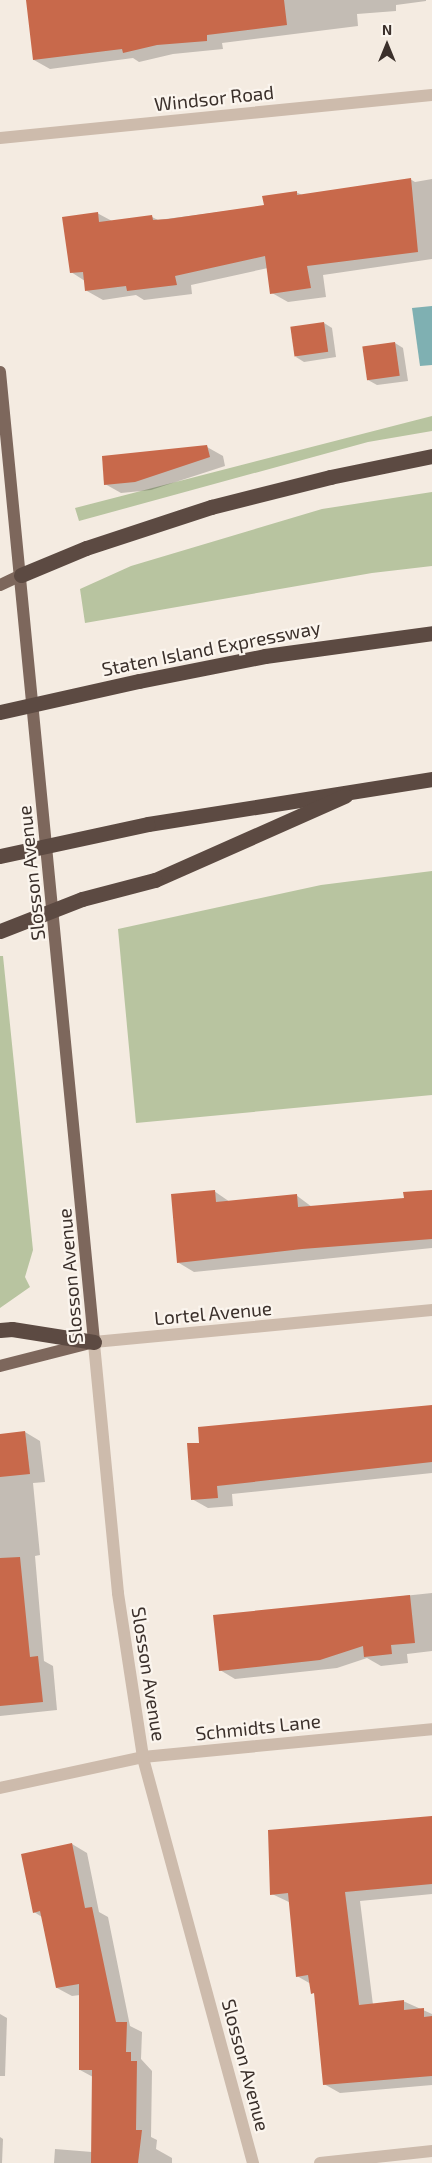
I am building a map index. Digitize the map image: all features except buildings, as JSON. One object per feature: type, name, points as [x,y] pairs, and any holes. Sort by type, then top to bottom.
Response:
[{"type":"highway","points":[[21,575],[86,548],[211,507],[330,477],[432,456]]},
{"type":"highway","name":"Staten Island Expressway","points":[[0,712],[139,681],[265,656],[432,633]]},
{"type":"highway","points":[[0,856],[148,824],[362,788],[432,779]]},
{"type":"highway","points":[[0,931],[82,899],[155,880],[362,788]]},
{"type":"highway","points":[[0,1330],[12,1329],[94,1342]]},
{"type":"main road","name":"Slosson Avenue","points":[[0,372],[94,1342]]},
{"type":"main road","points":[[0,585],[21,575]]},
{"type":"main road","name":"Lortel Avenue","points":[[0,1366],[94,1342]]},
{"type":"street","name":"Windsor Road","points":[[0,138],[432,95]]},
{"type":"street","name":"Lortel Avenue","points":[[94,1342],[432,1310]]},
{"type":"street","name":"Slosson Avenue","points":[[94,1342],[118,1593],[143,1757],[253,2163]]},
{"type":"street","name":"Schmidts Lane","points":[[0,1788],[143,1757],[432,1729]]},
{"type":"street","points":[[320,2163],[432,2151]]},
{"type":"green space","points":[[432,416],[432,431],[368,442],[79,521],[75,508]]},
{"type":"green space","points":[[432,492],[432,566],[372,573],[85,623],[80,589],[131,566],[322,509]]},
{"type":"green space","points":[[432,871],[432,1095],[136,1123],[118,929],[321,885]]},
{"type":"green space","points":[[0,956],[3,956],[33,1250],[25,1277],[30,1287],[0,1308]]},
{"type":"water","points":[[432,306],[432,365],[420,366],[412,308]]}]
